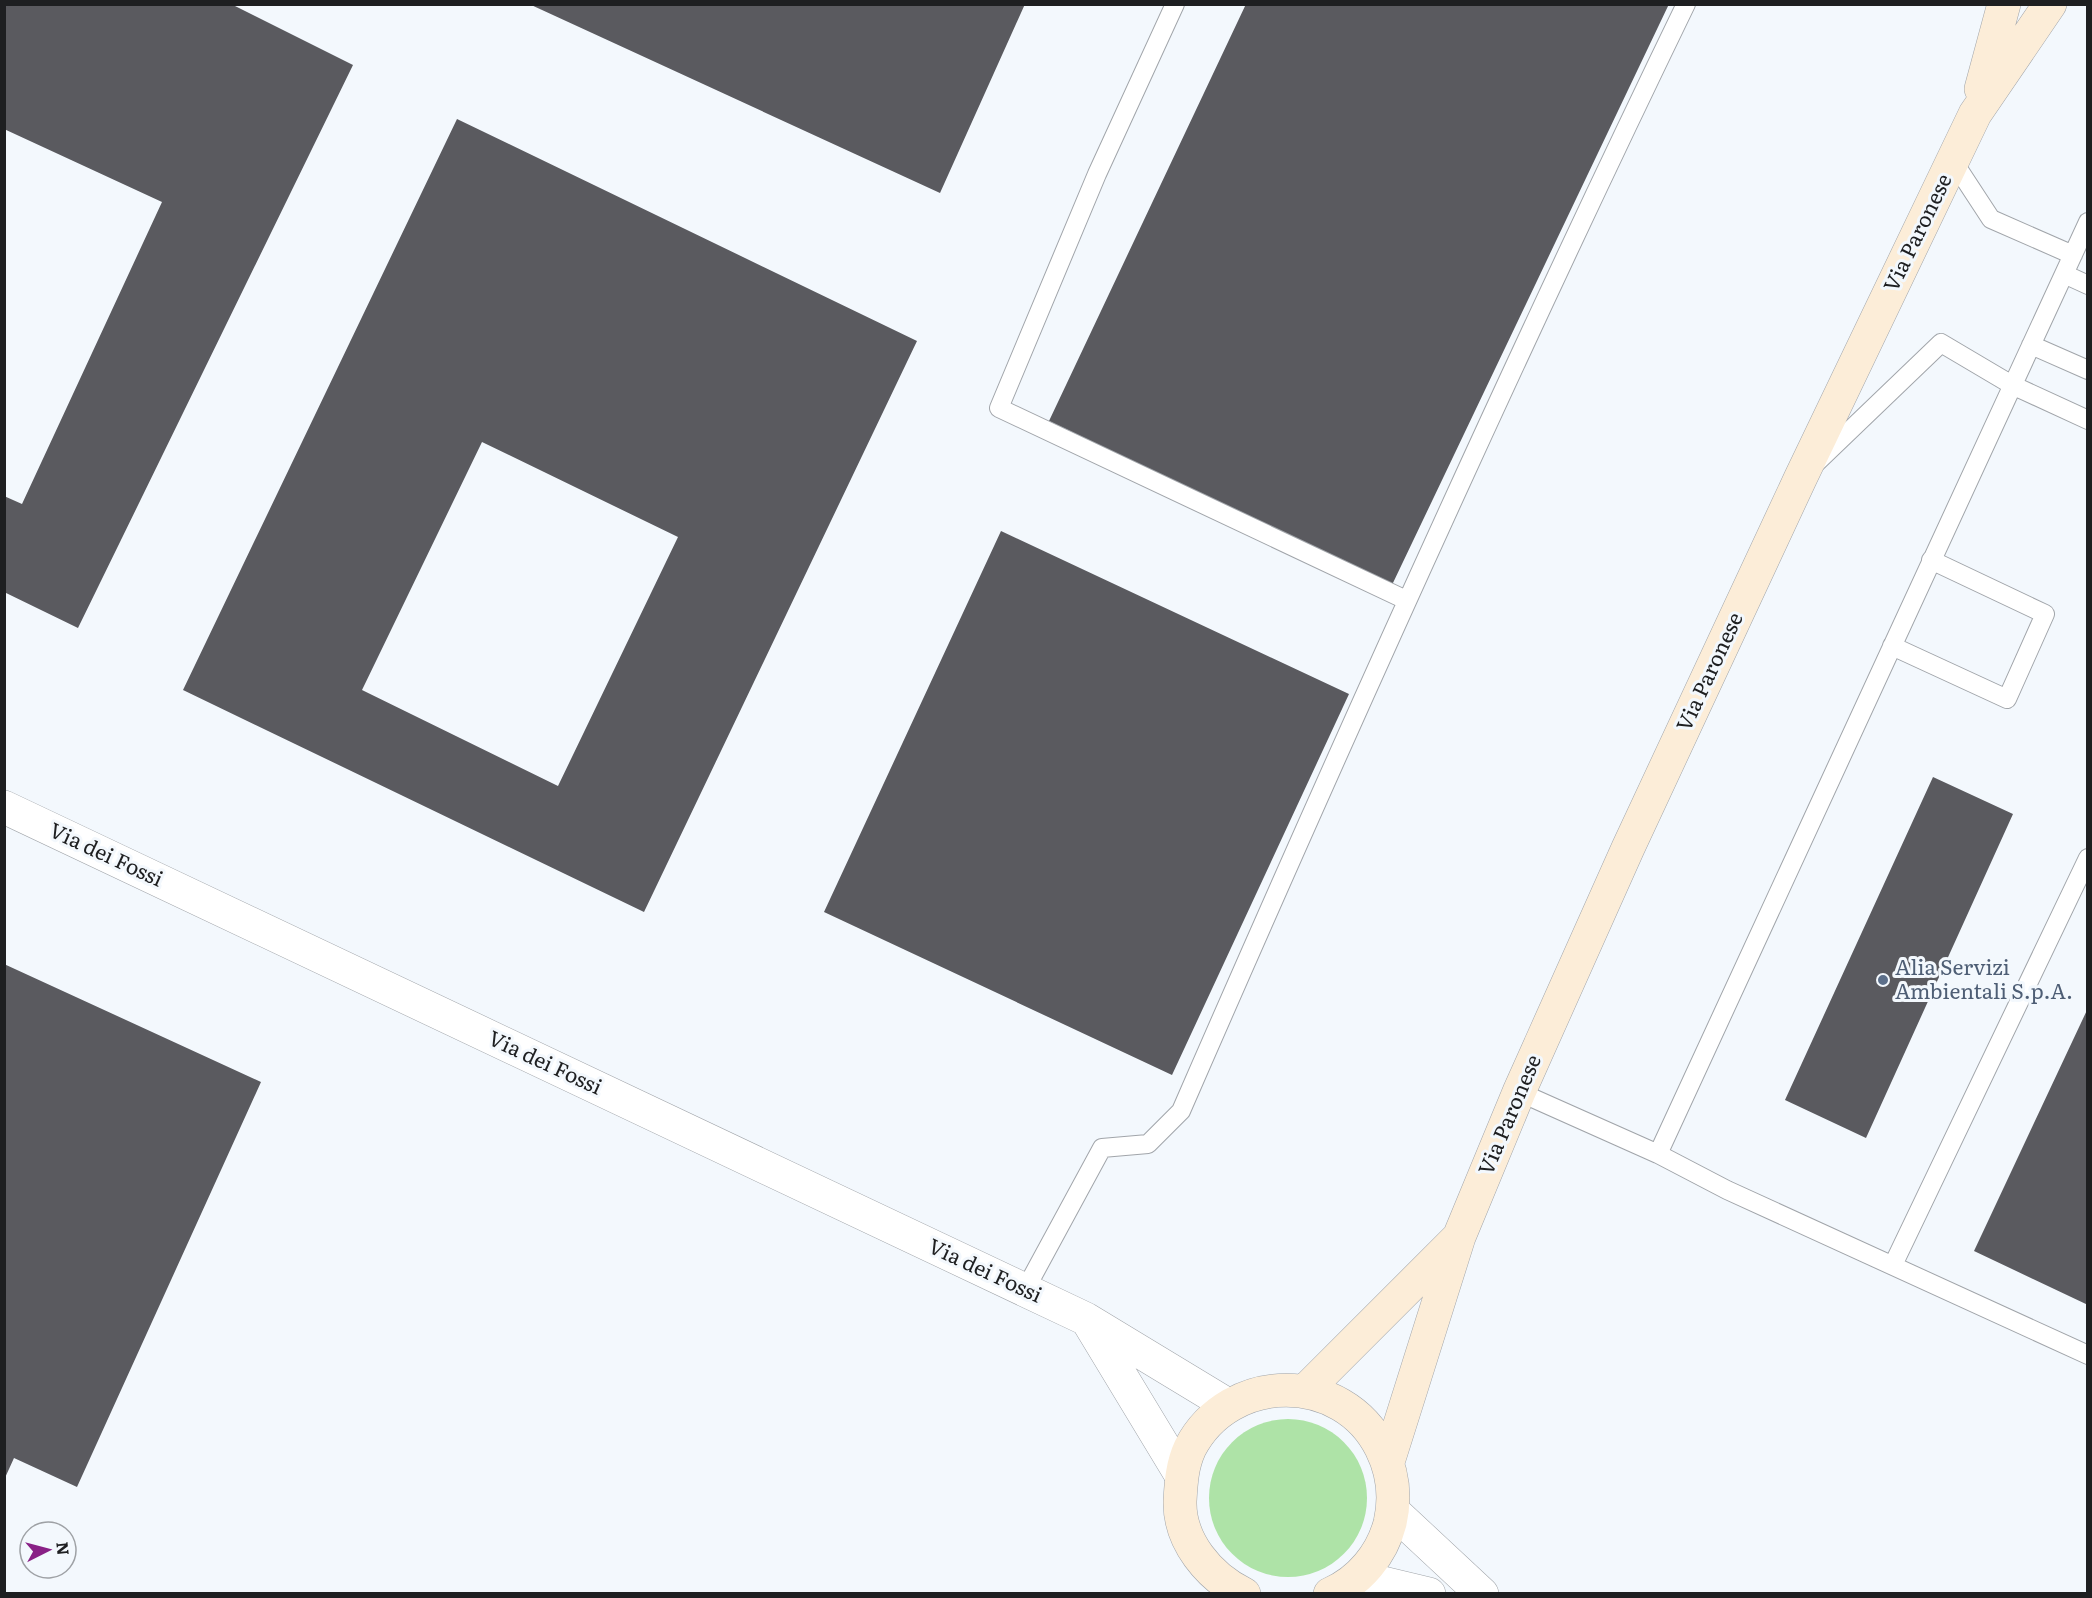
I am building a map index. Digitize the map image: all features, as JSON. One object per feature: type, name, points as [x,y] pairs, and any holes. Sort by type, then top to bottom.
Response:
[{"type":"main road","name":"Via Paronese","points":[[1975,114],[2004,4]]},
{"type":"main road","name":"Via Paronese","points":[[1388,1462],[1459,1237],[1520,1092],[1628,848],[1800,479],[1975,114],[2050,4]]},
{"type":"main road","name":"Via Paronese","points":[[1306,1390],[1459,1237]]},
{"type":"main road","points":[[1233,1591],[1205,1565],[1187,1538],[1180,1507],[1181,1475],[1190,1448],[1207,1424],[1228,1405],[1253,1394],[1279,1389],[1306,1390],[1333,1399],[1356,1415],[1375,1436],[1388,1462],[1394,1486],[1393,1511],[1386,1536],[1374,1558],[1358,1576],[1330,1593]]},
{"type":"street","name":"Via dei Fossi","points":[[4,807],[1086,1319],[1228,1405]]},
{"type":"street","points":[[1086,1319],[1181,1475]]},
{"type":"street","points":[[1393,1511],[1482,1593]]},
{"type":"street","points":[[1358,1576],[1429,1593]]},
{"type":"lane","points":[[1175,4],[1097,174],[999,408],[1406,600]]},
{"type":"lane","points":[[1025,1290],[1102,1148],[1148,1144],[1181,1111],[1406,600],[1557,270],[1686,4]]},
{"type":"lane","points":[[1953,161],[1991,219],[2073,255]]},
{"type":"lane","points":[[1658,1154],[2086,228]]},
{"type":"lane","points":[[2064,274],[2088,285]]},
{"type":"lane","points":[[1800,479],[1941,343],[2012,385],[2088,420]]},
{"type":"lane","points":[[2031,345],[2088,370]]},
{"type":"lane","points":[[1892,646],[2007,699],[2045,614],[1931,561]]},
{"type":"lane","points":[[1893,1265],[2088,858]]},
{"type":"lane","points":[[1520,1092],[1658,1154],[1727,1190],[2088,1355]]},
{"type":"green space","points":[[1288,1419],[1318,1425],[1344,1442],[1361,1468],[1367,1498],[1361,1528],[1344,1554],[1318,1571],[1288,1577],[1258,1571],[1232,1554],[1215,1528],[1209,1498],[1215,1468],[1232,1442],[1258,1425]]},
{"type":"building","points":[[4,4],[231,4],[353,65],[78,628],[4,592],[4,496],[22,504],[162,202],[4,129]]},
{"type":"building","points":[[529,4],[1025,4],[940,193]]},
{"type":"building","points":[[1246,4],[1669,4],[1392,585],[1049,421]]},
{"type":"building","points":[[457,119],[917,341],[644,912],[183,690]],"holes":[[[482,442],[678,537],[558,786],[362,690]]]},
{"type":"building","points":[[1001,531],[1349,694],[1172,1075],[824,912]]},
{"type":"building","points":[[1933,777],[2013,814],[1866,1138],[1785,1100]]},
{"type":"building","points":[[4,964],[261,1082],[77,1487],[14,1458],[4,1480]]},
{"type":"building","points":[[2088,1008],[2088,1305],[1974,1251]]},
{"type":"place","name":"Alia Servizi Ambientali S.p.A.","points":[[1883,980]]}]
